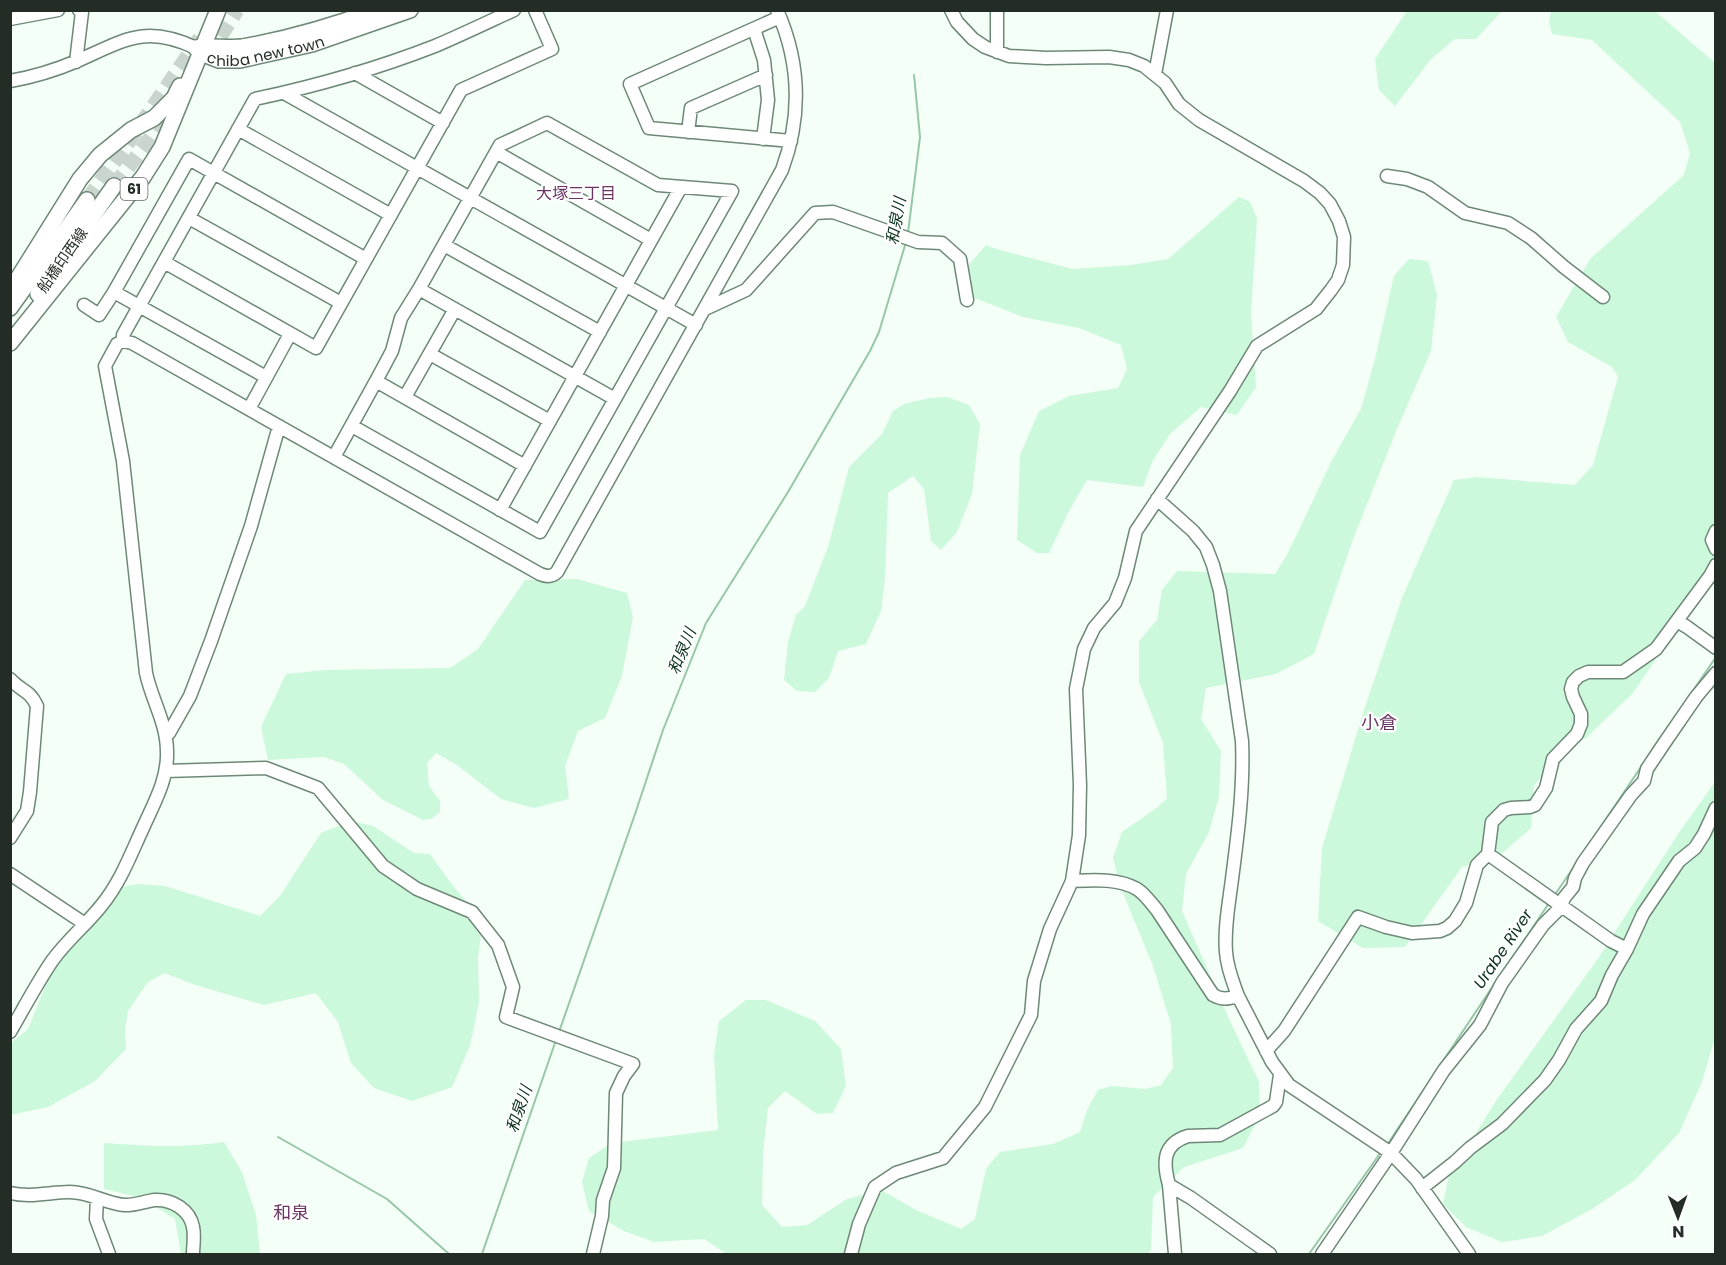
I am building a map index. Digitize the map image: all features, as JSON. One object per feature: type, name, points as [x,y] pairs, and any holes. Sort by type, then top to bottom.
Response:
[{"type":"main road","name":"61","points":[[200,49],[210,10]]},
{"type":"main road","name":"61","points":[[10,343],[143,177],[162,147],[200,49],[218,10]]},
{"type":"main road","name":"chiba new town","points":[[200,49],[250,45],[333,25],[376,10]]},
{"type":"main road","name":"chiba new town","points":[[200,49],[219,60],[240,60],[312,44],[410,10]]},
{"type":"main road","points":[[10,291],[80,179],[100,155],[131,130],[154,118],[174,98],[200,49]]},
{"type":"main road","name":"船橋印西線","points":[[10,334],[114,186]]},
{"type":"main road","name":"船橋印西線","points":[[10,308],[87,200]]},
{"type":"street","points":[[10,19],[58,10]]},
{"type":"street","points":[[123,341],[123,335],[255,99],[303,89],[389,63],[514,10]]},
{"type":"street","points":[[164,262],[316,348],[461,90],[552,49],[535,10]]},
{"type":"street","points":[[851,1254],[859,1224],[875,1187],[896,1173],[943,1158],[985,1107],[1031,1015],[1034,981],[1050,929],[1072,881],[1079,835],[1080,785],[1076,689],[1084,650],[1094,628],[1115,603],[1125,578],[1136,531],[1230,391],[1257,346],[1316,309],[1338,280],[1343,265],[1344,237],[1340,221],[1320,193],[1304,181],[1199,120],[1179,104],[1165,83],[1144,66],[1129,60],[1109,57],[1009,56],[984,47],[973,39],[957,22],[951,10]]},
{"type":"street","points":[[997,52],[998,10]]},
{"type":"street","points":[[1155,74],[1167,10]]},
{"type":"street","points":[[76,62],[82,11]]},
{"type":"street","points":[[10,1032],[52,962],[102,905],[121,875],[163,783],[166,771],[167,749],[164,724],[146,673],[123,461],[104,369],[117,344],[123,341],[132,343],[540,574],[554,575],[777,179],[791,141],[797,91],[788,35],[778,14],[754,29],[630,84],[649,128],[791,141]]},
{"type":"street","points":[[754,29],[764,60],[766,75],[768,100],[763,139]]},
{"type":"street","points":[[10,81],[45,73],[135,37],[173,38],[200,49]]},
{"type":"street","points":[[355,73],[443,123]]},
{"type":"street","points":[[688,132],[691,108],[766,75]]},
{"type":"street","points":[[284,93],[696,326]]},
{"type":"street","points":[[334,457],[392,351],[401,318],[500,145],[547,123],[657,185],[732,191],[540,532],[352,426]]},
{"type":"street","points":[[238,129],[391,215]]},
{"type":"street","points":[[496,152],[651,240]]},
{"type":"street","points":[[84,305],[99,315],[189,159],[366,259]]},
{"type":"street","points":[[1387,176],[1407,179],[1428,187],[1465,213],[1508,223],[1532,238],[1564,267],[1603,297]]},
{"type":"street","points":[[500,510],[681,187]]},
{"type":"street","points":[[705,309],[746,290],[814,213],[833,212],[918,242],[942,243],[960,259],[967,300]]},
{"type":"street","points":[[189,218],[341,303]]},
{"type":"street","points":[[444,244],[600,332]]},
{"type":"street","points":[[419,289],[615,399]]},
{"type":"street","points":[[114,292],[266,377]]},
{"type":"street","points":[[405,397],[455,309]]},
{"type":"street","points":[[249,409],[290,334]]},
{"type":"street","points":[[430,354],[550,421]]},
{"type":"street","points":[[376,381],[525,466]]},
{"type":"street","points":[[169,733],[190,696],[211,641],[251,525],[279,426]]},
{"type":"street","points":[[1157,499],[1193,531],[1206,547],[1214,565],[1220,591],[1242,741],[1243,763],[1240,818],[1226,939],[1229,970],[1238,996],[1280,1075],[1289,1085],[1391,1154],[1416,1179],[1469,1254]]},
{"type":"street","points":[[1716,531],[1712,540],[1716,549]]},
{"type":"street","points":[[1266,1051],[1284,1031],[1358,917],[1412,933],[1440,931],[1447,928],[1461,914],[1477,865],[1488,854],[1492,822],[1504,810],[1535,806],[1546,788],[1553,759],[1576,734],[1581,724],[1581,714],[1571,688],[1573,682],[1588,672],[1623,672],[1656,649],[1716,565]]},
{"type":"street","points":[[1677,621],[1716,648]]},
{"type":"street","points":[[1322,1254],[1391,1154],[1444,1070],[1480,1025],[1503,983],[1543,925],[1561,907],[1583,864],[1631,795],[1644,781],[1647,770],[1695,697],[1716,673]]},
{"type":"street","points":[[10,679],[31,694],[37,706],[27,811],[10,838]]},
{"type":"street","points":[[166,771],[266,768],[318,788],[383,866],[417,889],[472,912],[498,945],[513,987],[507,1017],[633,1064],[616,1092],[614,1168],[603,1200],[603,1216],[593,1254]]},
{"type":"street","points":[[1422,1188],[1502,1124],[1545,1080],[1576,1029],[1601,1001],[1643,914],[1679,861],[1695,848],[1716,808]]},
{"type":"street","points":[[1488,854],[1561,907],[1611,941],[1627,949]]},
{"type":"street","points":[[10,874],[85,924]]},
{"type":"street","points":[[1072,881],[1112,881],[1137,889],[1157,910],[1213,994],[1220,999],[1238,996]]},
{"type":"street","points":[[1175,1254],[1169,1185],[1164,1161],[1167,1152],[1183,1137],[1220,1135],[1274,1106],[1280,1075]]},
{"type":"street","points":[[1169,1185],[1270,1254]]},
{"type":"street","points":[[10,1194],[34,1196],[71,1192],[123,1205],[153,1200],[175,1204],[191,1220],[194,1234],[193,1254]]},
{"type":"street","points":[[97,1198],[96,1219],[109,1254]]},
{"type":"green space","points":[[1407,11],[1502,11],[1476,39],[1455,39],[1431,59],[1395,106],[1379,90],[1375,59]]},
{"type":"green space","points":[[1551,11],[1655,11],[1715,63],[1715,581],[1691,607],[1633,693],[1586,738],[1564,747],[1534,786],[1531,828],[1500,855],[1462,867],[1405,947],[1363,948],[1318,921],[1322,848],[1363,713],[1402,598],[1454,480],[1476,477],[1575,485],[1593,465],[1618,377],[1612,367],[1568,342],[1556,317],[1590,259],[1684,175],[1690,153],[1680,122],[1592,40],[1552,34],[1549,22]]},
{"type":"green space","points":[[1239,197],[1250,202],[1257,218],[1251,314],[1256,387],[1237,415],[1201,407],[1170,434],[1153,460],[1143,487],[1087,480],[1049,553],[1037,553],[1017,540],[1020,455],[1039,411],[1069,396],[1118,388],[1127,369],[1121,345],[1079,328],[1023,317],[967,295],[966,268],[986,245],[1073,269],[1131,265],[1168,259]]},
{"type":"green space","points":[[1409,259],[1428,261],[1437,295],[1431,351],[1352,542],[1314,654],[1276,674],[1206,688],[1201,719],[1221,751],[1219,797],[1209,832],[1186,874],[1182,911],[1259,1082],[1260,1115],[1243,1148],[1184,1167],[1153,1197],[1151,1249],[1148,1254],[727,1254],[704,1239],[654,1242],[624,1231],[589,1211],[582,1182],[589,1158],[612,1143],[718,1130],[714,1055],[719,1021],[746,1000],[766,1000],[815,1021],[841,1049],[846,1086],[833,1113],[817,1114],[785,1091],[768,1108],[763,1154],[762,1205],[782,1227],[807,1225],[847,1199],[881,1190],[916,1210],[961,1229],[975,1219],[986,1169],[1000,1152],[1053,1144],[1080,1132],[1087,1110],[1098,1090],[1112,1086],[1145,1089],[1161,1085],[1173,1068],[1171,1024],[1153,966],[1120,886],[1113,858],[1122,832],[1167,798],[1163,743],[1139,682],[1139,641],[1157,620],[1162,590],[1177,571],[1275,574],[1288,553],[1332,460],[1361,409],[1394,276]]},
{"type":"green space","points":[[947,397],[969,405],[980,424],[972,494],[957,532],[941,550],[931,541],[924,489],[913,476],[888,493],[885,578],[881,611],[866,644],[838,651],[829,678],[815,692],[797,691],[784,680],[788,642],[796,615],[805,606],[828,547],[849,467],[882,434],[893,411],[904,404],[929,398]]},
{"type":"green space","points":[[577,579],[627,593],[633,617],[622,676],[605,718],[578,731],[565,766],[569,799],[534,808],[501,799],[457,765],[436,753],[427,763],[429,786],[440,801],[440,812],[431,819],[423,820],[383,800],[344,764],[324,757],[268,760],[261,727],[286,674],[325,670],[450,668],[478,649],[525,580]]},
{"type":"green space","points":[[1715,782],[1715,1037],[1702,1082],[1679,1133],[1635,1180],[1592,1209],[1542,1236],[1502,1242],[1466,1227],[1443,1204],[1449,1176],[1498,1098],[1597,960],[1678,834]]},
{"type":"green space","points":[[351,821],[373,826],[414,853],[430,854],[461,895],[483,918],[478,957],[479,1002],[470,1046],[452,1087],[412,1101],[374,1088],[351,1063],[338,1022],[316,993],[264,1005],[192,984],[165,973],[148,982],[128,1011],[125,1030],[126,1049],[95,1081],[48,1107],[10,1115],[10,1044],[28,1029],[65,937],[103,890],[138,884],[165,886],[260,916],[280,896],[321,833]]},
{"type":"green space","points":[[224,1142],[242,1172],[256,1215],[260,1254],[181,1254],[175,1219],[142,1198],[104,1189],[104,1143],[164,1146]]},
{"type":"waterway","name":"和泉川","points":[[908,233],[920,137],[914,75]]},
{"type":"waterway","name":"和泉川","points":[[559,1032],[663,730],[706,623],[788,492],[870,351],[879,332],[906,242]]},
{"type":"waterway","name":"Urabe River","points":[[1692,692],[1716,657]]},
{"type":"waterway","name":"Urabe River","points":[[1663,734],[1672,722]]},
{"type":"waterway","name":"Urabe River","points":[[1589,844],[1643,764]]},
{"type":"waterway","name":"Urabe River","points":[[1554,896],[1578,861]]},
{"type":"waterway","name":"Urabe River","points":[[1507,966],[1549,903]]},
{"type":"waterway","name":"Urabe River","points":[[1387,1145],[1497,980]]},
{"type":"waterway","name":"和泉川","points":[[482,1254],[556,1040]]},
{"type":"waterway","points":[[278,1137],[387,1199],[449,1254]]},
{"type":"waterway","name":"Urabe River","points":[[1309,1254],[1381,1152]]},
{"type":"tunnel","points":[[208,56],[237,10]]},
{"type":"tunnel","points":[[87,200],[200,38]]},
{"type":"tunnel","points":[[114,186],[177,100]]},
{"type":"district","name":"大塚三丁目","points":[[576,193]]},
{"type":"district","name":"小倉","points":[[1379,722]]},
{"type":"district","name":"和泉","points":[[291,1212]]}]
